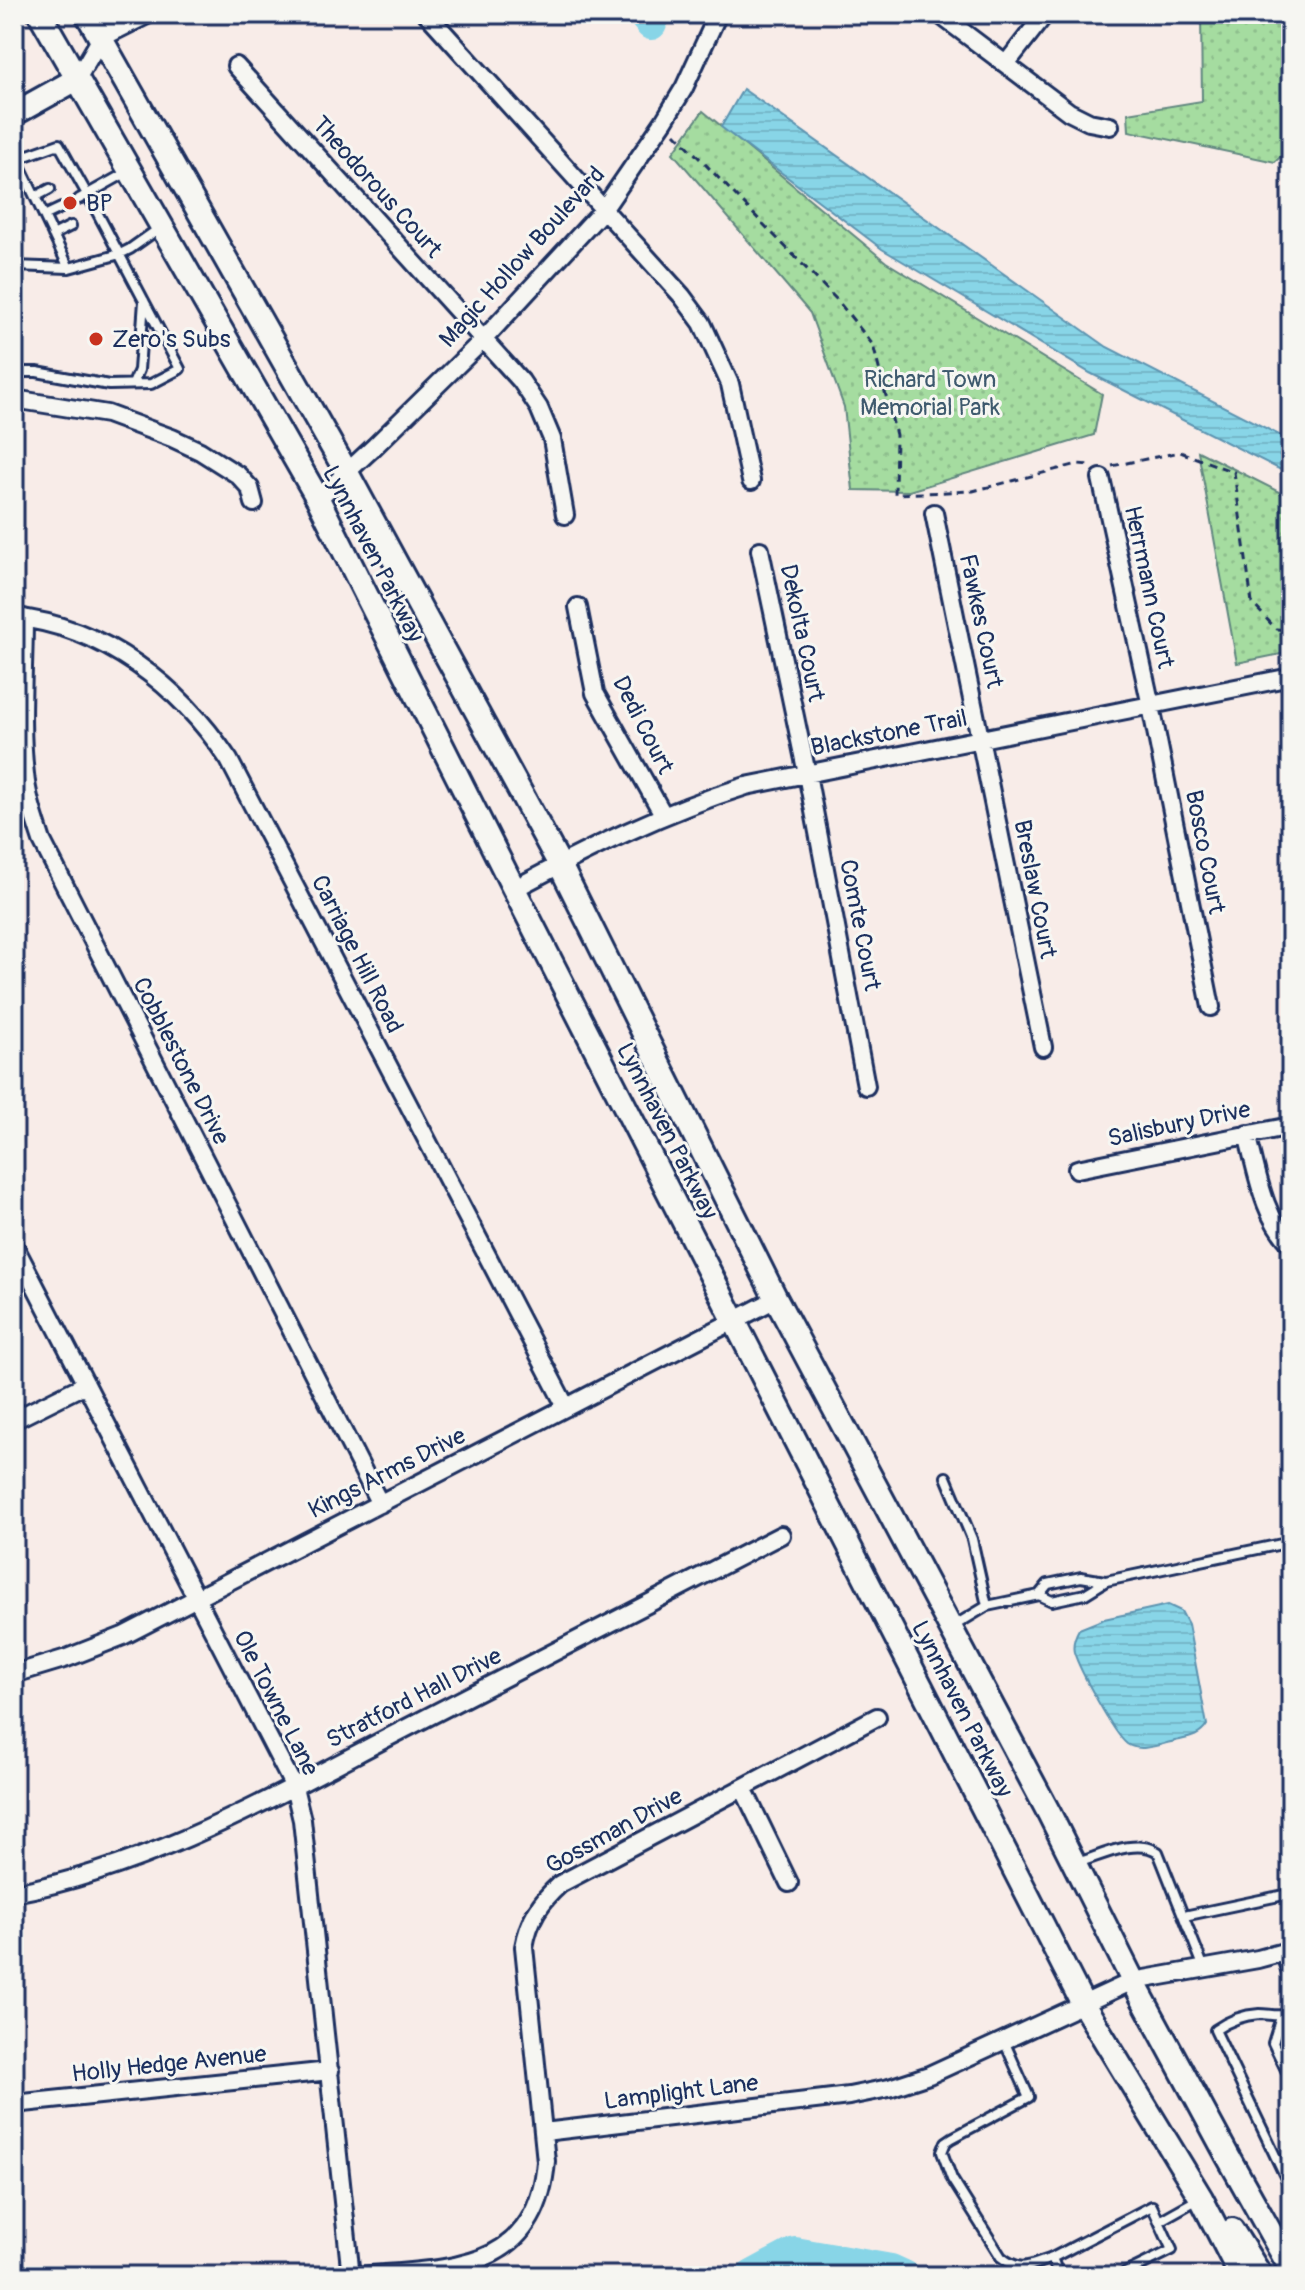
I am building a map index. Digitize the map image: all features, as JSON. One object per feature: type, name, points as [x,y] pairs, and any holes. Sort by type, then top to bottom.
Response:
[{"type":"main road","name":"Lynnhaven Parkway","points":[[40,14],[318,499],[1083,2004],[1201,2198],[1241,2276]]},
{"type":"main road","name":"Lynnhaven Parkway","points":[[87,14],[347,473],[560,865],[776,1299],[1133,1981],[1291,2269]]},
{"type":"main road","points":[[14,114],[77,79]]},
{"type":"main road","points":[[1201,2198],[1213,2206],[1230,2228],[1261,2276]]},
{"type":"street","points":[[77,79],[111,14]]},
{"type":"street","points":[[101,38],[149,14]]},
{"type":"street","points":[[427,14],[682,296],[702,323],[730,384],[751,481]]},
{"type":"street","name":"Magic Hollow Boulevard","points":[[318,499],[483,340],[603,210],[684,88],[718,14]]},
{"type":"street","points":[[939,14],[1069,112],[1089,122],[1110,126]]},
{"type":"street","points":[[1006,64],[1045,14]]},
{"type":"street","name":"Theodorous Court","points":[[236,66],[521,381],[539,408],[552,439],[565,515]]},
{"type":"street","points":[[14,399],[107,414],[172,438],[238,475],[250,488],[254,503]]},
{"type":"street","name":"Herrmann Court","points":[[1101,478],[1151,706]]},
{"type":"street","name":"Fawkes Court","points":[[934,513],[981,739]]},
{"type":"street","name":"Dekolta Court","points":[[760,550],[807,774]]},
{"type":"street","name":"Dedi Court","points":[[578,607],[595,693],[664,816]]},
{"type":"street","name":"Carriage Hill Road","points":[[19,617],[73,631],[137,663],[191,709],[214,737],[229,760],[566,1407]]},
{"type":"street","name":"Cobblestone Drive","points":[[19,617],[25,776],[31,809],[42,841],[380,1504]]},
{"type":"street","name":"Blackstone Trail","points":[[514,889],[664,816],[746,786],[1291,677]]},
{"type":"street","name":"Bosco Court","points":[[1151,706],[1211,1007]]},
{"type":"street","name":"Breslaw Court","points":[[981,739],[1043,1047]]},
{"type":"street","name":"Comte Court","points":[[807,774],[866,1086]]},
{"type":"street","name":"Salisbury Drive","points":[[1077,1169],[1291,1126]]},
{"type":"street","points":[[1247,1134],[1271,1218],[1280,1234],[1291,1244]]},
{"type":"street","name":"Ole Towne Lane","points":[[14,1245],[294,1787],[302,1820],[351,2276]]},
{"type":"street","name":"Kings Arms Drive","points":[[14,1674],[123,1636],[776,1299]]},
{"type":"street","points":[[14,1420],[86,1384]]},
{"type":"street","name":"Stratford Hall Drive","points":[[14,1893],[93,1875],[145,1856],[294,1787],[781,1535]]},
{"type":"street","name":"Gossman Drive","points":[[544,2132],[524,1947],[535,1911],[543,1899],[560,1884],[877,1717]]},
{"type":"street","points":[[743,1788],[789,1883]]},
{"type":"street","points":[[1083,2004],[1133,1981],[1258,1959],[1286,1951]]},
{"type":"street","name":"Lamplight Lane","points":[[544,2132],[889,2088],[929,2075],[1083,2004]]},
{"type":"street","name":"Holly Hedge Avenue","points":[[14,2104],[330,2071]]},
{"type":"street","points":[[359,2276],[468,2264],[502,2250],[524,2225],[540,2196],[546,2161],[544,2132]]},
{"type":"lane","points":[[14,372],[37,372],[109,385],[151,384],[180,369],[120,254],[72,176],[59,144],[15,157],[69,268]]},
{"type":"lane","points":[[83,196],[129,170]]},
{"type":"lane","points":[[35,197],[50,189]]},
{"type":"lane","points":[[44,216],[61,208]]},
{"type":"lane","points":[[53,235],[71,226]]},
{"type":"lane","points":[[14,266],[69,268],[120,254],[161,226]]},
{"type":"lane","points":[[133,384],[139,370],[144,300]]},
{"type":"lane","points":[[946,1477],[972,1539],[987,1606]]},
{"type":"lane","points":[[950,1628],[987,1606],[1039,1595],[1052,1601],[1085,1594],[1106,1581],[1291,1542]]},
{"type":"lane","points":[[1039,1595],[1048,1584],[1081,1577],[1106,1581]]},
{"type":"lane","points":[[1074,1864],[1136,1845],[1150,1846],[1158,1852],[1204,1968]]},
{"type":"lane","points":[[1184,1916],[1291,1896]]},
{"type":"lane","points":[[1286,1951],[1291,1984]]},
{"type":"lane","points":[[1291,2012],[1281,2017],[1257,2014],[1228,2020],[1215,2030],[1291,2189]]},
{"type":"lane","points":[[1281,2017],[1273,2043],[1291,2080]]},
{"type":"lane","points":[[1004,2041],[1029,2097],[946,2142],[942,2152],[952,2179],[1001,2257],[1012,2266],[1026,2268],[1052,2258],[1152,2206],[1172,2250],[1119,2276]]},
{"type":"lane","points":[[1159,2221],[1201,2198]]},
{"type":"lane","points":[[1052,2258],[1059,2276]]},
{"type":"path","points":[[664,121],[838,301],[873,345],[896,435],[895,494],[973,491],[1078,464],[1112,466],[1180,452],[1234,472],[1252,603],[1276,629],[1291,630]]},
{"type":"green space","points":[[1201,14],[1291,14],[1291,147],[1275,162],[1129,131],[1128,113],[1202,101]]},
{"type":"green space","name":"Richard Town Memorial Park","points":[[703,111],[886,262],[1102,394],[1094,435],[909,491],[853,490],[844,407],[810,313],[673,153]]},
{"type":"green space","points":[[1198,451],[1291,498],[1291,652],[1237,663]]},
{"type":"water","points":[[743,89],[1107,347],[1291,441],[1291,475],[1090,373],[882,249],[721,127]]},
{"type":"water","points":[[1168,1605],[1181,1611],[1188,1624],[1207,1725],[1189,1738],[1151,1747],[1132,1747],[1121,1738],[1098,1701],[1077,1660],[1074,1640],[1079,1629],[1104,1619]]},
{"type":"waterway","points":[[643,14],[651,24]]},
{"type":"waterway","points":[[752,2276],[795,2253],[891,2270],[904,2276]]},
{"type":"place","name":"BP","points":[[70,203]]},
{"type":"place","name":"Zero's Subs","points":[[96,339]]}]
